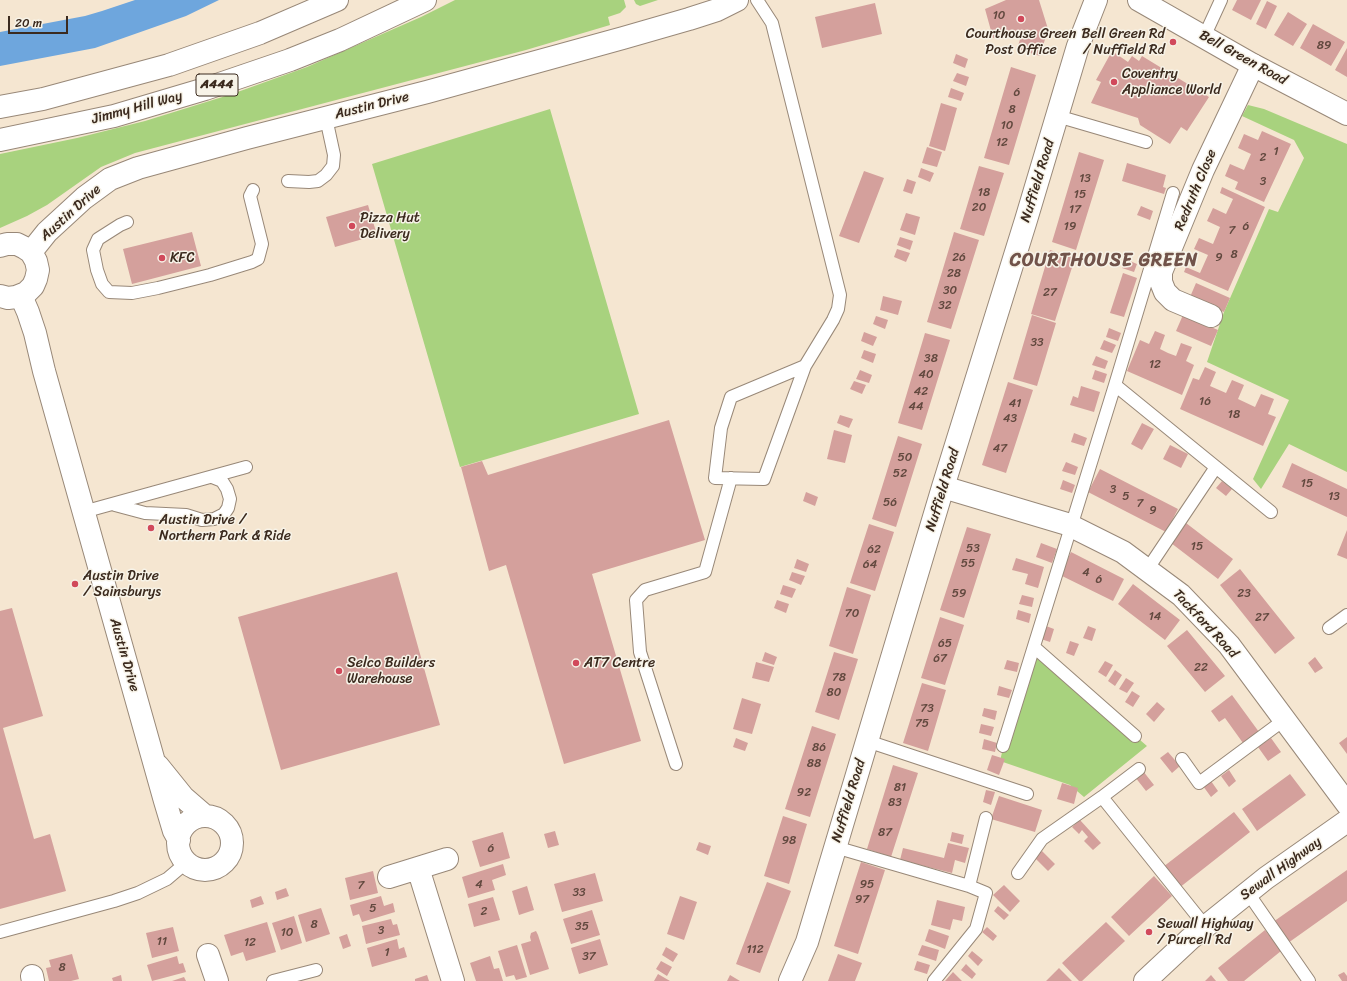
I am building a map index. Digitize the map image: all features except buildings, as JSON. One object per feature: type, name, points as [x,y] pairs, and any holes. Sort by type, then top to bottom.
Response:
[{"type":"main road","name":"A444","points":[[0,107],[43,99],[169,65],[260,33],[337,0]]},
{"type":"main road","name":"Jimmy Hill Way","points":[[0,140],[114,116],[205,89],[290,60],[333,43],[425,0]]},
{"type":"main road","name":"Austin Drive","points":[[31,252],[47,232],[84,198],[110,179],[138,168],[427,92],[627,37],[717,10],[736,0]]},
{"type":"main road","name":"Nuffield Road","points":[[790,981],[807,942],[943,488],[1078,46],[1096,0]]},
{"type":"main road","name":"Bell Green Road","points":[[1139,0],[1253,65],[1347,114]]},
{"type":"main road","name":"Redruth Close","points":[[1211,316],[1173,300],[1165,292],[1161,282],[1161,272],[1203,170],[1253,65]]},
{"type":"main road","name":"Austin Drive","points":[[0,246],[17,244],[25,248],[31,252],[36,261],[38,270],[33,286],[26,293],[10,296]]},
{"type":"main road","name":"Austin Drive","points":[[10,296],[28,312],[33,326],[44,371],[154,761],[174,831],[179,840]]},
{"type":"main road","name":"Tackford Road","points":[[943,488],[1067,524],[1123,552],[1181,595],[1229,645],[1347,804]]},
{"type":"main road","name":"Austin Drive","points":[[154,761],[183,797],[205,816]]},
{"type":"main road","points":[[205,816],[216,818],[226,826],[232,837],[231,850],[222,864],[212,869],[198,868],[187,862],[180,850],[179,840],[183,828],[188,823],[196,818],[205,816]]},
{"type":"main road","name":"Sewall Highway","points":[[1145,981],[1190,939],[1266,878],[1347,821]]},
{"type":"main road","points":[[389,876],[446,859]]},
{"type":"main road","points":[[418,868],[453,981]]},
{"type":"main road","points":[[208,955],[217,981]]},
{"type":"lane","points":[[757,0],[772,23],[840,295],[838,309],[833,320],[806,366],[764,479],[715,478],[721,428],[731,397],[806,366]]},
{"type":"lane","points":[[1204,37],[1221,0]]},
{"type":"lane","points":[[1057,116],[1146,142]]},
{"type":"lane","points":[[288,181],[318,181],[326,175],[333,166],[334,155],[326,118]]},
{"type":"lane","points":[[127,222],[98,239],[93,250],[97,270],[102,284],[109,292],[132,293],[158,288],[210,275],[258,259],[262,244],[250,196],[252,190]]},
{"type":"lane","points":[[1004,746],[1173,193]]},
{"type":"lane","points":[[1115,384],[1271,512]]},
{"type":"lane","points":[[84,512],[115,505],[246,467]]},
{"type":"lane","points":[[1147,570],[1216,467]]},
{"type":"lane","points":[[115,505],[145,513],[186,515],[202,520],[214,519],[224,514],[228,508],[230,499],[227,489],[222,481],[212,477]]},
{"type":"lane","points":[[676,764],[640,652],[636,600],[645,590],[705,572],[731,478]]},
{"type":"lane","points":[[1329,628],[1347,615]]},
{"type":"lane","points":[[1034,647],[1135,736]]},
{"type":"lane","points":[[1182,759],[1199,783],[1284,720]]},
{"type":"lane","points":[[867,741],[1027,794]]},
{"type":"lane","points":[[1018,873],[1042,839],[1102,798],[1139,769]]},
{"type":"lane","points":[[1102,798],[1206,927]]},
{"type":"lane","points":[[969,886],[986,818]]},
{"type":"lane","points":[[835,847],[969,886],[986,893],[976,929],[934,981]]},
{"type":"lane","points":[[0,932],[138,893],[167,879],[187,862]]},
{"type":"lane","points":[[1248,893],[1309,981]]},
{"type":"lane","points":[[273,981],[316,970]]},
{"type":"green space","points":[[455,0],[624,0],[626,7],[620,13],[608,17],[610,25],[526,50],[135,153],[101,167],[47,205],[0,228],[0,154],[77,138],[145,121],[232,94],[307,67],[421,17]]},
{"type":"green space","points":[[634,0],[658,0],[640,6],[636,4]]},
{"type":"green space","points":[[1248,105],[1264,109],[1347,144],[1347,472],[1289,444],[1261,489],[1253,479],[1289,400],[1207,362],[1224,312],[1269,209],[1278,212],[1304,158],[1294,140],[1242,116]]},
{"type":"green space","points":[[550,109],[639,414],[460,467],[372,164]]},
{"type":"green space","points":[[1034,649],[1147,746],[1084,797],[1070,785],[1000,761],[1025,655]]},
{"type":"water","points":[[135,0],[219,0],[186,16],[95,48],[0,66],[0,32],[85,16]]},
{"type":"place","name":"Courthouse Green Post Office","points":[[1021,19]]},
{"type":"place","name":"Bell Green Rd / Nuffield Rd","points":[[1173,42]]},
{"type":"place","name":"Coventry Appliance World","points":[[1114,82]]},
{"type":"place","name":"Pizza Hut Delivery","points":[[352,226]]},
{"type":"place","name":"KFC","points":[[162,258]]},
{"type":"place","name":"Austin Drive / Northern Park & Ride","points":[[151,528]]},
{"type":"place","name":"Austin Drive / Sainsburys","points":[[75,584]]},
{"type":"place","name":"AT7 Centre","points":[[576,663]]},
{"type":"place","name":"Selco Builders Warehouse","points":[[339,671]]},
{"type":"place","name":"Sewall Highway / Purcell Rd","points":[[1149,932]]},
{"type":"district","name":"COURTHOUSE GREEN","points":[[1104,261]]}]
